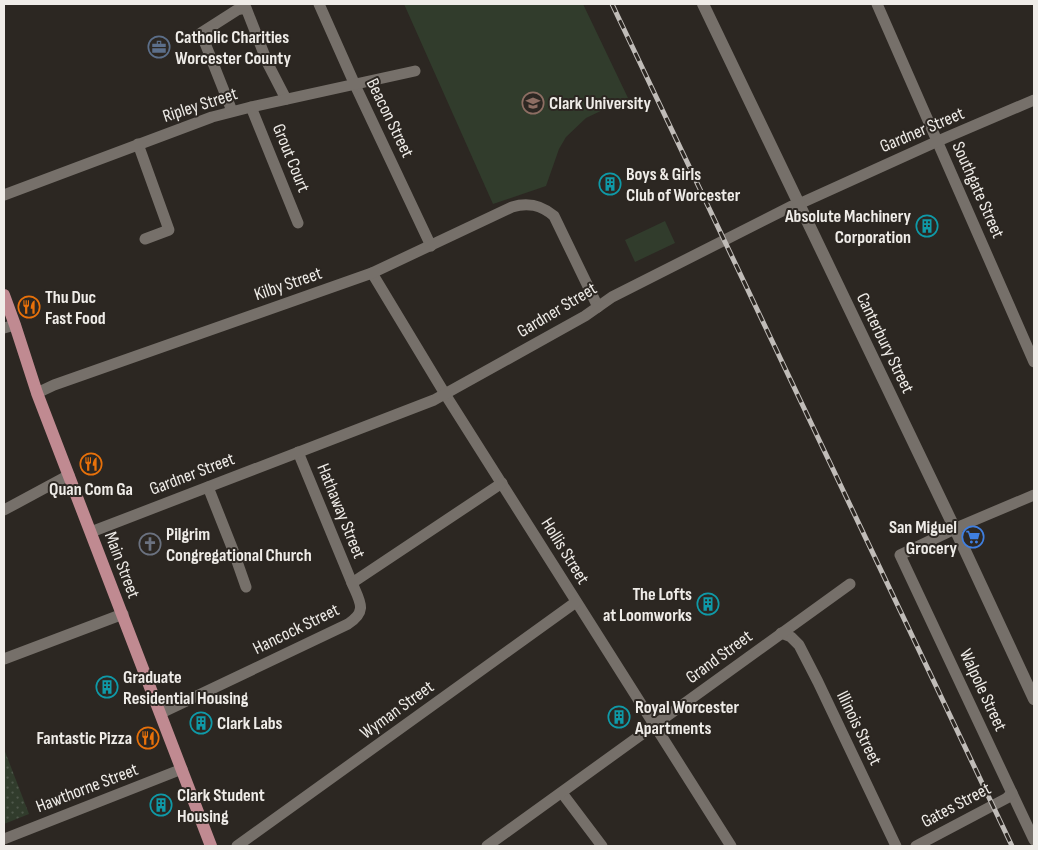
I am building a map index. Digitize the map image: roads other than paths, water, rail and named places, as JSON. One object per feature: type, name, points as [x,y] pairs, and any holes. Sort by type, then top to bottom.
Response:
[{"type":"main road","name":"Main Street","points":[[4,295],[10,326],[123,614],[211,846]]},
{"type":"street","name":"Beacon Street","points":[[319,4],[431,246]]},
{"type":"street","name":"Canterbury Street","points":[[703,4],[955,529],[1034,699]]},
{"type":"street","name":"Southgate Street","points":[[877,4],[1034,362]]},
{"type":"street","points":[[232,111],[201,33],[237,10],[246,8],[268,64],[286,99]]},
{"type":"street","name":"Ripley Street","points":[[4,195],[138,144],[232,111],[415,71]]},
{"type":"street","name":"Gardner Street","points":[[91,532],[445,394],[598,307],[612,297],[718,242],[792,206],[938,140],[1034,100]]},
{"type":"street","name":"Grout Court","points":[[251,107],[298,223]]},
{"type":"street","points":[[138,144],[170,230],[145,239]]},
{"type":"street","name":"Kilby Street","points":[[37,393],[54,385],[372,274],[512,207],[523,204],[533,204],[545,208],[554,216],[598,307]]},
{"type":"street","name":"Hollis Street","points":[[372,274],[445,394],[731,846]]},
{"type":"street","name":"Hathaway Street","points":[[298,452],[352,583]]},
{"type":"street","points":[[4,510],[69,475]]},
{"type":"street","name":"Hancock Street","points":[[161,713],[358,618],[360,603],[352,583],[502,483]]},
{"type":"street","points":[[208,487],[246,587]]},
{"type":"street","points":[[955,529],[1034,495]]},
{"type":"street","name":"Walpole Street","points":[[955,529],[900,555],[1010,795],[1034,840]]},
{"type":"street","name":"Grand Street","points":[[487,846],[850,584]]},
{"type":"street","name":"Wyman Street","points":[[237,846],[576,602]]},
{"type":"street","points":[[4,658],[123,614]]},
{"type":"street","name":"Illinois Street","points":[[781,633],[791,637],[799,645],[896,846]]},
{"type":"street","name":"Hawthorne Street","points":[[4,839],[182,769]]},
{"type":"street","points":[[562,792],[602,846]]},
{"type":"street","name":"Gates Street","points":[[916,846],[1010,795]]},
{"type":"railway","points":[[612,4],[1012,846]]},
{"type":"place","name":"Catholic Charities Worcester County","points":[[159,47]]},
{"type":"place","name":"Clark University","points":[[533,103]]},
{"type":"place","name":"Boys & Girls Club of Worcester","points":[[610,184]]},
{"type":"place","name":"Absolute Machinery Corporation","points":[[927,226]]},
{"type":"place","name":"Thu Duc Fast Food","points":[[29,307]]},
{"type":"place","name":"Quan Com Ga","points":[[91,464]]},
{"type":"place","name":"San Miguel Grocery","points":[[973,537]]},
{"type":"place","name":"Pilgrim Congregational Church","points":[[150,544]]},
{"type":"place","name":"The Lofts at Loomworks","points":[[708,604]]},
{"type":"place","name":"Graduate Residential Housing","points":[[107,687]]},
{"type":"place","name":"Royal Worcester Apartments","points":[[619,717]]},
{"type":"place","name":"Clark Labs","points":[[201,723]]},
{"type":"place","name":"Fantastic Pizza","points":[[148,738]]},
{"type":"place","name":"Clark Student Housing","points":[[161,805]]}]
